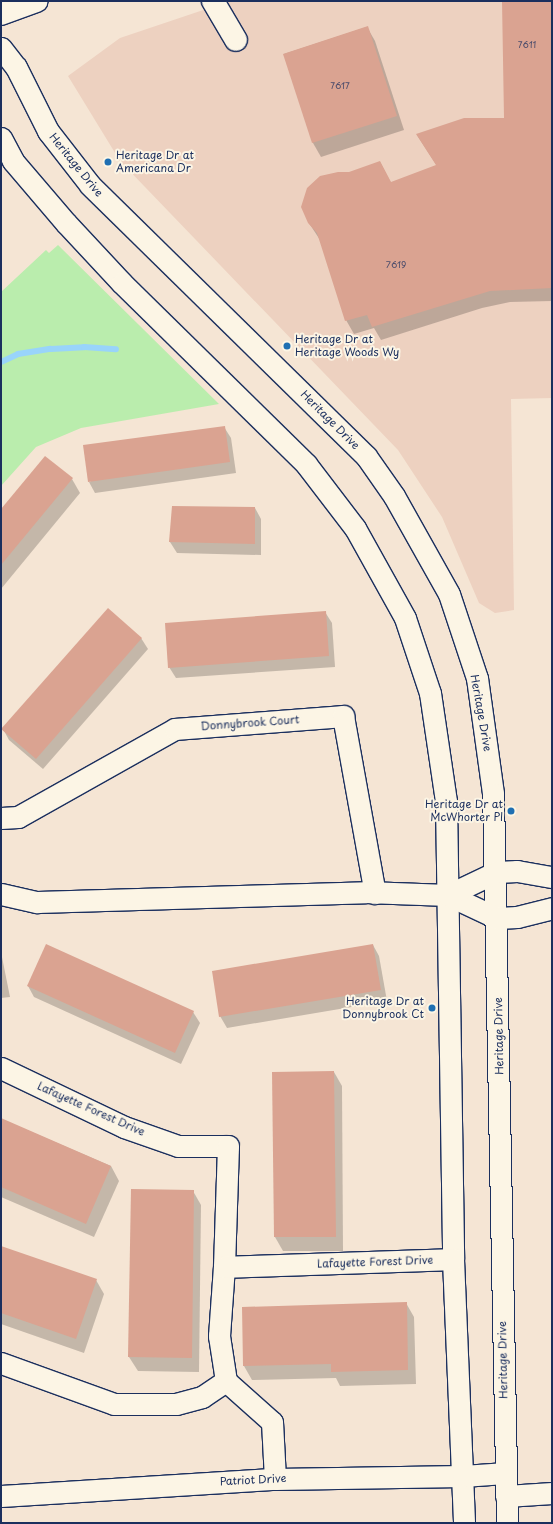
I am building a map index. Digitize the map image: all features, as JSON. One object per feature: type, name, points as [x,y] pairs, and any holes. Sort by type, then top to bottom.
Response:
[{"type":"main road","points":[[1,14],[37,1]]},
{"type":"main road","points":[[213,1],[236,40]]},
{"type":"street","name":"Heritage Drive","points":[[1,48],[16,67],[48,131],[90,185],[366,456],[394,496],[449,594],[477,678],[493,794],[497,918],[506,1523]]},
{"type":"street","points":[[1,138],[13,161],[39,193],[122,283],[306,464],[355,528],[406,618],[430,693],[446,801],[453,1259],[464,1523]]},
{"type":"street","points":[[1,163],[39,193]]},
{"type":"street","name":"Donnybrook Court","points":[[1,818],[18,817],[176,729],[343,716],[375,893]]},
{"type":"street","points":[[448,895],[496,872],[517,871],[552,877]]},
{"type":"street","points":[[1,894],[37,902],[375,893],[448,895],[497,918],[517,918],[552,908]]},
{"type":"street","name":"Lafayette Forest Drive","points":[[1,1068],[124,1127],[178,1146],[228,1146],[224,1267],[218,1336],[226,1381]]},
{"type":"street","name":"Lafayette Forest Drive","points":[[224,1267],[453,1259]]},
{"type":"street","points":[[1,1363],[114,1404],[176,1404],[202,1397],[226,1381],[272,1422],[275,1479]]},
{"type":"street","name":"Patriot Drive","points":[[1,1496],[275,1479],[463,1476],[506,1473]]},
{"type":"street","points":[[506,1496],[552,1493]]},
{"type":"shaded area","points":[[230,1],[552,1],[552,398],[511,399],[514,610],[495,613],[479,603],[442,517],[398,450],[120,161],[68,76],[120,38]]},
{"type":"green space","points":[[58,245],[219,404],[81,428],[36,447],[1,486],[1,292],[46,250],[49,253]]},
{"type":"building","points":[[502,1],[552,1],[552,288],[490,291],[372,327],[367,315],[345,321],[317,233],[308,223],[301,207],[307,188],[320,176],[338,172],[349,172],[380,161],[391,182],[436,165],[416,134],[464,118],[504,118]]},
{"type":"building","points":[[368,26],[397,116],[312,143],[283,54]]},
{"type":"building","points":[[225,426],[230,462],[88,482],[83,445]]},
{"type":"building","points":[[45,456],[73,478],[1,565],[1,509]]},
{"type":"building","points":[[172,506],[255,507],[255,544],[169,542]]},
{"type":"building","points":[[108,608],[142,638],[36,759],[1,729]]},
{"type":"building","points":[[326,611],[329,656],[168,668],[165,623]]},
{"type":"building","points":[[46,944],[194,1011],[175,1053],[27,986]]},
{"type":"building","points":[[373,944],[381,990],[219,1017],[212,971]]},
{"type":"building","points":[[334,1071],[336,1237],[274,1237],[272,1072]]},
{"type":"building","points":[[1,1118],[111,1166],[86,1224],[1,1187]]},
{"type":"building","points":[[131,1189],[194,1190],[192,1358],[128,1357]]},
{"type":"building","points":[[1,1246],[97,1279],[76,1339],[1,1313]]},
{"type":"building","points":[[407,1302],[408,1370],[331,1372],[331,1364],[243,1366],[242,1307]]},
{"type":"waterway","points":[[1,362],[18,354],[51,349],[84,347],[116,349]]},
{"type":"place","name":"Heritage Dr at Americana Dr","points":[[108,162]]},
{"type":"place","name":"Heritage Dr at Heritage Woods Wy","points":[[287,346]]},
{"type":"place","name":"Heritage Dr at McWhorter Pl","points":[[511,811]]},
{"type":"place","name":"Heritage Dr at Donnybrook Ct","points":[[432,1008]]}]
